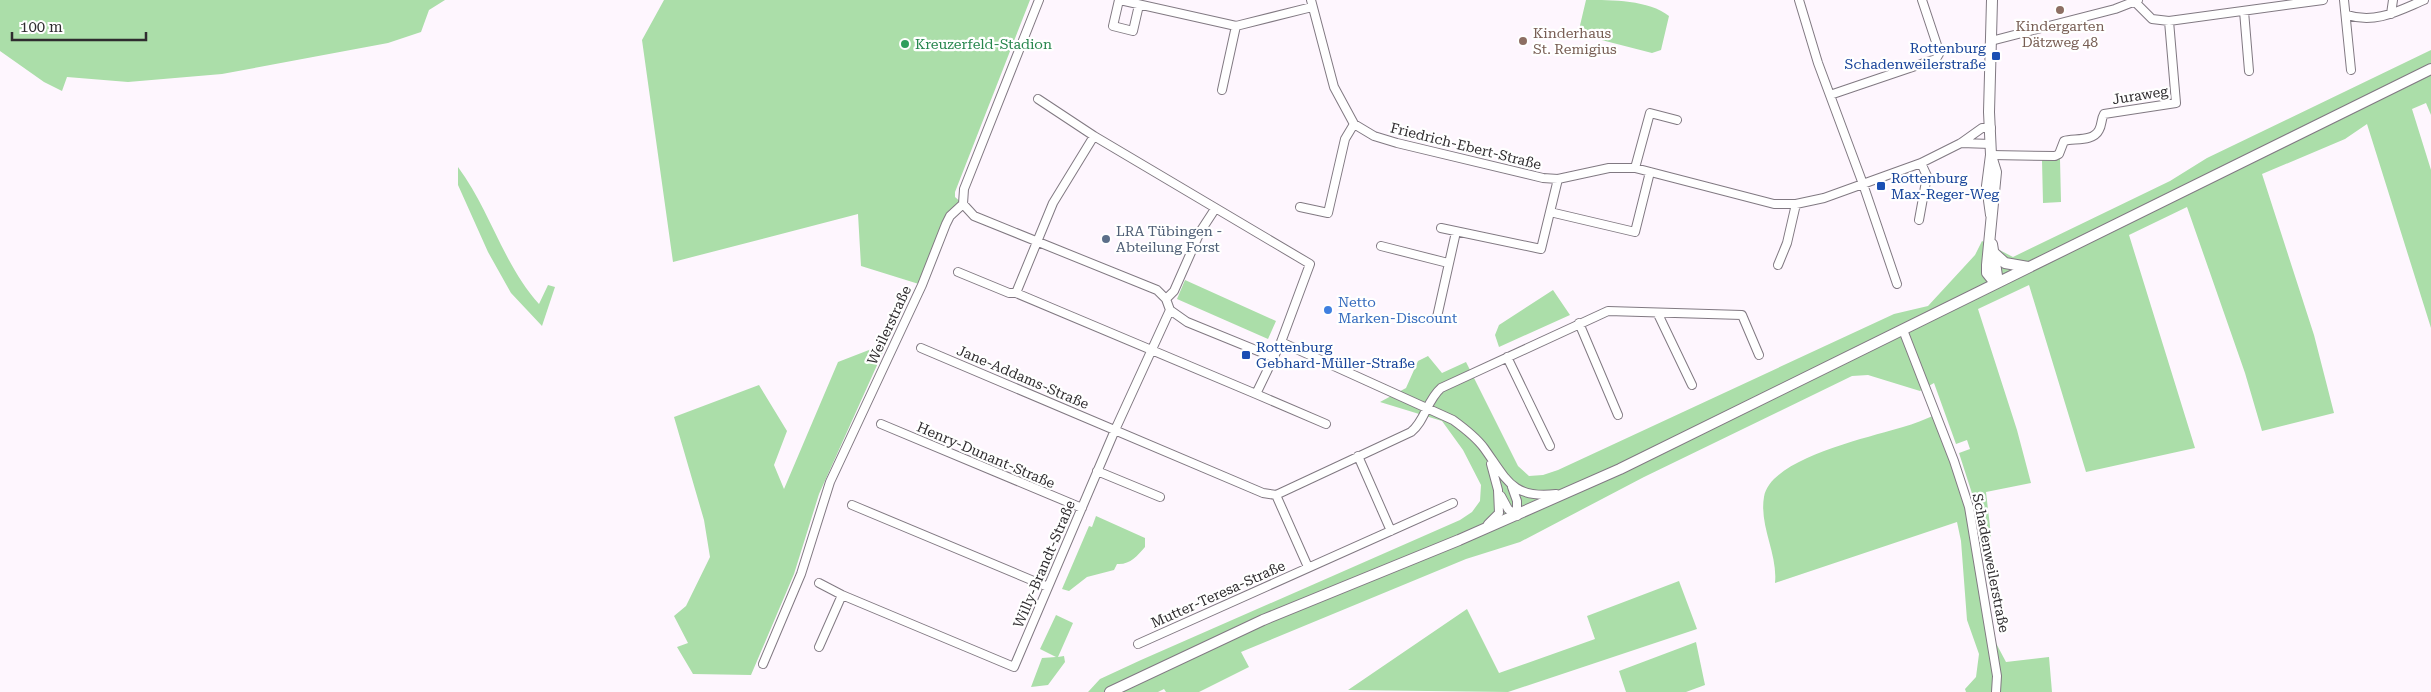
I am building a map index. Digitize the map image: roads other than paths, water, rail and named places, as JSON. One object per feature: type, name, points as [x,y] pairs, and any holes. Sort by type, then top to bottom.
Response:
[{"type":"main road","points":[[1992,0],[1989,112],[1991,155],[1987,186],[1991,215],[1990,257],[1997,283]]},
{"type":"main road","points":[[1110,692],[1263,620],[1572,492],[2431,69]]},
{"type":"main road","points":[[1990,257],[2005,263],[2029,267]]},
{"type":"main road","points":[[1973,294],[1983,276],[1990,257]]},
{"type":"street","points":[[1040,0],[964,189],[963,204],[974,216],[1157,290],[1166,298],[1170,310],[1187,322],[1273,357]]},
{"type":"street","points":[[1139,5],[1133,31],[1113,26],[1119,0],[1236,26],[1312,3],[1334,87],[1354,124],[1345,139],[1328,213],[1300,207]]},
{"type":"street","points":[[1799,0],[1830,95],[1897,284]]},
{"type":"street","points":[[1830,95],[1936,59],[1939,54],[1938,48],[1922,0]]},
{"type":"street","points":[[1991,41],[2136,1],[2152,19],[2169,21],[2323,0]]},
{"type":"street","points":[[2344,0],[2351,70]]},
{"type":"street","points":[[2391,14],[2393,0]]},
{"type":"street","points":[[2347,15],[2368,19],[2380,18],[2424,0]]},
{"type":"street","points":[[2244,11],[2249,71]]},
{"type":"street","name":"Juraweg","points":[[1991,155],[2055,156],[2059,154],[2064,141],[2090,138],[2100,130],[2104,114],[2176,103],[2169,21]]},
{"type":"street","points":[[1222,90],[1236,26]]},
{"type":"street","points":[[1038,99],[1094,136],[1310,264],[1281,342],[1256,394]]},
{"type":"street","points":[[1635,168],[1650,113],[1677,120]]},
{"type":"street","name":"Friedrich-Ebert-Straße","points":[[1354,124],[1374,136],[1398,143],[1543,178],[1558,179],[1600,169],[1635,168],[1774,204],[1796,204],[1824,198],[1921,163],[1961,143],[1982,128],[1991,128]]},
{"type":"street","points":[[1016,293],[1053,203],[1094,136]]},
{"type":"street","name":"Friedrich-Ebert-Straße","points":[[1961,143],[1991,144]]},
{"type":"street","points":[[1919,220],[1927,176],[1921,163]]},
{"type":"street","points":[[1550,212],[1635,232],[1650,172]]},
{"type":"street","points":[[1441,228],[1541,250],[1558,179]]},
{"type":"street","name":"Weilerstraße","points":[[762,664],[801,574],[828,486],[922,285],[946,224],[950,216],[963,204]]},
{"type":"street","points":[[1778,265],[1787,243],[1796,204]]},
{"type":"street","points":[[1166,298],[1174,290],[1200,232],[1215,209]]},
{"type":"street","points":[[1438,317],[1456,232]]},
{"type":"street","points":[[1381,246],[1448,263]]},
{"type":"street","points":[[958,272],[1009,293],[1016,293],[1326,424]]},
{"type":"street","name":"Willy-Brandt-Straße","points":[[842,595],[1014,667],[1115,430],[1170,310]]},
{"type":"street","points":[[1308,567],[1276,495],[1412,431],[1416,428],[1426,408],[1441,388],[1579,323],[1608,311],[1658,314],[1742,315],[1760,355]]},
{"type":"street","points":[[1658,314],[1692,385]]},
{"type":"street","points":[[1579,323],[1618,415]]},
{"type":"street","name":"Schadenweilerstraße","points":[[1903,330],[1954,461],[1969,507],[1998,676],[1996,692]]},
{"type":"street","points":[[1281,342],[1453,420],[1467,430],[1477,439],[1490,460],[1512,487],[1517,501],[1517,516]]},
{"type":"street","name":"Jane-Addams-Straße","points":[[921,348],[1263,493],[1276,495]]},
{"type":"street","points":[[1507,357],[1550,446]]},
{"type":"street","name":"Henry-Dunant-Straße","points":[[882,424],[1082,508]]},
{"type":"street","points":[[1358,456],[1392,531]]},
{"type":"street","points":[[1474,534],[1495,520],[1499,512],[1498,490],[1490,460]]},
{"type":"street","points":[[1097,472],[1160,498]]},
{"type":"street","points":[[1512,487],[1534,496],[1572,492]]},
{"type":"street","points":[[1498,490],[1508,509],[1517,516]]},
{"type":"street","name":"Mutter-Teresa-Straße","points":[[1138,644],[1453,503]]},
{"type":"street","points":[[852,505],[1048,587]]},
{"type":"street","points":[[819,583],[842,595],[820,647]]},
{"type":"place","name":"Kindergarten Dätzweg 48","points":[[2060,10]]},
{"type":"place","name":"Kinderhaus St. Remigius","points":[[1523,41]]},
{"type":"place","name":"Kreuzerfeld-Stadion","points":[[905,44]]},
{"type":"place","name":"Rottenburg Schadenweilerstraße","points":[[1996,56]]},
{"type":"place","name":"Rottenburg Max-Reger-Weg","points":[[1881,186]]},
{"type":"place","name":"LRA Tübingen - Abteilung Forst","points":[[1106,239]]},
{"type":"place","name":"Netto Marken-Discount","points":[[1328,310]]},
{"type":"place","name":"Rottenburg Gebhard-Müller-Straße","points":[[1246,355]]}]
